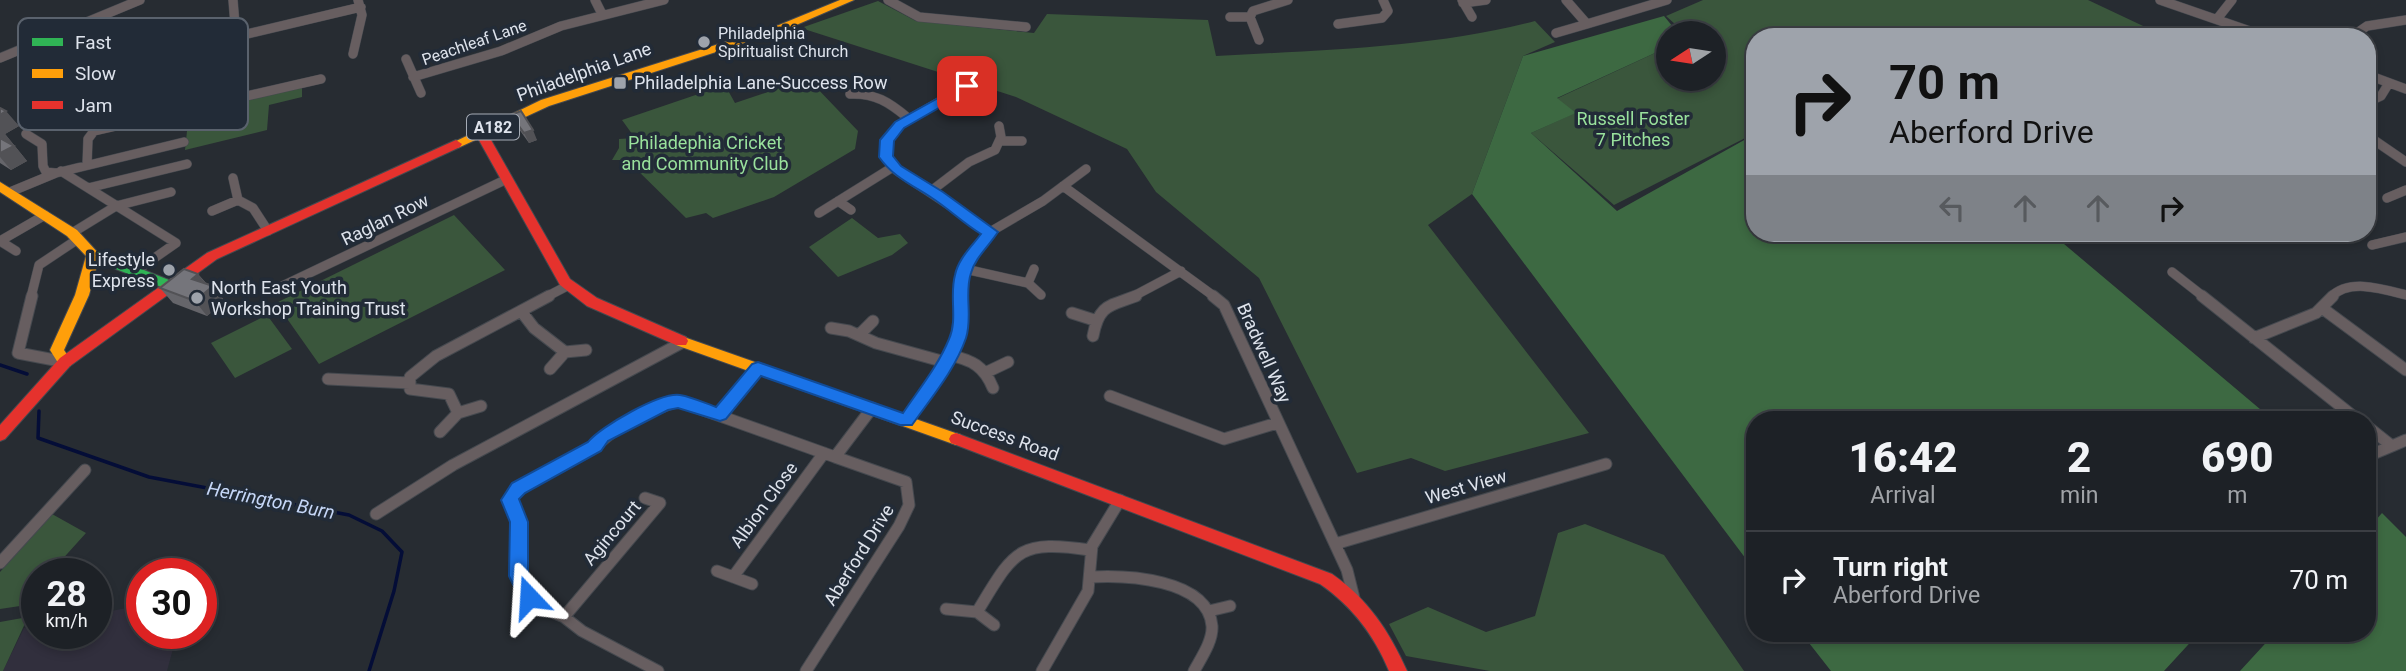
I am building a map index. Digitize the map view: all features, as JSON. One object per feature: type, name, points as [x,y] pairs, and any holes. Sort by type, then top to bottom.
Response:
[{"type":"main road","name":"Philadelphia Lane","points":[[169,285],[212,256],[545,103],[783,27],[836,3],[849,0]]},
{"type":"main road","name":"Success Road","points":[[481,133],[569,285],[611,312],[683,342],[872,408],[1309,572],[1344,589],[1354,598],[1381,630],[1398,671]]},
{"type":"main road","points":[[5,189],[75,236],[93,255],[169,285]]},
{"type":"main road","points":[[65,362],[57,350],[82,295],[93,255]]},
{"type":"main road","name":"A182","points":[[0,435],[65,362],[106,335],[169,285]]},
{"type":"street","points":[[97,18],[140,0]]},
{"type":"street","points":[[233,0],[234,18]]},
{"type":"street","points":[[595,0],[602,14]]},
{"type":"street","name":"Peachleaf Lane","points":[[413,77],[500,51],[561,26],[664,0]]},
{"type":"street","points":[[888,0],[898,3],[919,17],[1026,27]]},
{"type":"street","points":[[1250,18],[1258,8],[1278,5],[1288,0]]},
{"type":"street","points":[[1343,33],[1336,19],[1382,18],[1388,11],[1384,0]]},
{"type":"street","points":[[1472,18],[1463,1],[1486,0]]},
{"type":"street","points":[[1566,0],[1587,24]]},
{"type":"street","points":[[1556,33],[1667,0]]},
{"type":"street","points":[[2160,0],[2242,28]]},
{"type":"street","points":[[2217,19],[2232,0]]},
{"type":"street","points":[[248,34],[359,4],[359,36],[353,54]]},
{"type":"street","points":[[1230,17],[1250,18]]},
{"type":"street","points":[[1250,18],[1258,40]]},
{"type":"street","points":[[2364,28],[2406,20]]},
{"type":"street","points":[[0,58],[18,51]]},
{"type":"street","points":[[406,59],[421,93]]},
{"type":"street","points":[[2376,78],[2406,89]]},
{"type":"street","points":[[248,96],[321,79]]},
{"type":"street","points":[[873,94],[880,82]]},
{"type":"street","points":[[2376,100],[2384,94],[2389,83]]},
{"type":"street","points":[[967,86],[908,118],[887,140],[886,157],[893,167],[990,232]]},
{"type":"street","points":[[850,94],[873,94],[908,118]]},
{"type":"street","points":[[931,191],[969,162],[995,150],[1000,141],[999,126]]},
{"type":"street","points":[[87,165],[88,139],[94,131],[98,130]]},
{"type":"street","points":[[26,134],[42,144],[43,166],[46,172],[59,172],[176,243],[133,273]]},
{"type":"street","points":[[1000,141],[1022,141]]},
{"type":"street","points":[[2376,141],[2406,162]]},
{"type":"street","points":[[5,189],[59,172],[184,142]]},
{"type":"street","points":[[88,188],[187,164]]},
{"type":"street","points":[[819,213],[893,167]]},
{"type":"street","points":[[906,421],[947,359],[960,330],[960,288],[965,269],[990,232],[1043,201],[1086,169]]},
{"type":"street","points":[[233,178],[238,200],[253,208],[268,231]]},
{"type":"street","name":"Raglan Row","points":[[276,289],[507,179]]},
{"type":"street","name":"Bradwell Way","points":[[1063,186],[1224,304],[1347,570],[1354,598]]},
{"type":"street","points":[[2387,198],[2406,190]]},
{"type":"street","points":[[65,362],[18,353],[39,265],[116,206],[171,192]]},
{"type":"street","points":[[212,211],[238,200]]},
{"type":"street","points":[[838,201],[851,210]]},
{"type":"street","points":[[16,251],[0,241],[45,215]]},
{"type":"street","points":[[2372,245],[2406,237]]},
{"type":"street","points":[[965,269],[1028,283],[1041,295]]},
{"type":"street","points":[[1028,283],[1034,269]]},
{"type":"street","points":[[1093,336],[1094,320],[1105,306],[1139,295],[1181,271]]},
{"type":"street","points":[[2172,272],[2347,411]]},
{"type":"street","points":[[458,413],[449,394],[410,389],[410,377],[436,356],[569,285]]},
{"type":"street","points":[[2254,338],[2316,313],[2335,293],[2356,286],[2374,287],[2406,295]]},
{"type":"street","points":[[2213,304],[2225,299]]},
{"type":"street","points":[[2322,308],[2406,370]]},
{"type":"street","points":[[521,311],[534,328],[565,352]]},
{"type":"street","points":[[1072,313],[1094,320]]},
{"type":"street","points":[[860,334],[873,321]]},
{"type":"street","points":[[831,328],[860,334],[876,343],[976,363],[987,372],[993,388]]},
{"type":"street","points":[[376,514],[453,465],[683,342]]},
{"type":"street","points":[[550,369],[565,352],[586,350]]},
{"type":"street","points":[[987,372],[1008,362]]},
{"type":"street","points":[[720,415],[758,368]]},
{"type":"street","points":[[328,379],[410,383]]},
{"type":"street","points":[[1110,396],[1224,439],[1277,423]]},
{"type":"street","name":"Aberford Drive","points":[[564,617],[538,606],[529,597],[519,576],[519,522],[510,500],[513,494],[519,488],[594,447],[602,437],[664,404],[678,401],[906,482],[911,495],[909,510],[806,671]]},
{"type":"street","points":[[440,432],[458,413],[481,406]]},
{"type":"street","points":[[829,455],[872,408]]},
{"type":"street","points":[[2376,433],[2392,446]]},
{"type":"street","points":[[2376,453],[2406,440]]},
{"type":"street","name":"Albion Close","points":[[733,577],[829,455]]},
{"type":"street","name":"West View","points":[[1335,544],[1606,464]]},
{"type":"street","points":[[0,563],[85,470]]},
{"type":"street","name":"Agincourt","points":[[564,617],[666,505],[645,498]]},
{"type":"street","points":[[1042,671],[1088,591],[1090,550],[1121,500]]},
{"type":"street","points":[[977,612],[1012,557],[1023,548],[1048,543],[1090,550]]},
{"type":"street","points":[[717,571],[752,584]]},
{"type":"street","points":[[1090,577],[1134,576],[1149,579],[1187,593],[1209,611],[1212,624],[1210,638],[1194,671]]},
{"type":"street","points":[[1209,611],[1230,606]]},
{"type":"street","points":[[947,609],[977,612],[994,625]]},
{"type":"street","points":[[564,617],[582,631],[658,671]]},
{"type":"shaded area","points":[[126,608],[126,649],[173,649],[167,671],[3,671],[21,634],[21,649],[112,649],[112,611]]},
{"type":"green space","name":"Russell Foster 7 Pitches","points":[[1703,0],[2088,0],[2147,28],[1746,28],[1746,138],[1614,205],[1531,133],[1575,113],[1556,99],[1656,53],[1656,91],[1726,91],[1726,21],[1672,21],[1666,16]]},
{"type":"green space","points":[[878,1],[916,21],[1034,33],[1047,14],[1208,20],[1216,56],[1417,42],[1535,21],[1555,42],[1523,56],[1472,194],[1428,225],[1589,433],[1445,471],[1411,458],[1357,473],[1259,278],[1156,192],[1127,149],[1016,97],[801,28]]},
{"type":"green space","points":[[1664,16],[1668,21],[1656,21],[1656,53],[1557,98],[1576,113],[1531,133],[1617,211],[1746,139],[1746,242],[2062,242],[2262,411],[1746,411],[1746,559],[1472,194],[1523,56]]},
{"type":"green space","name":"Philadephia Cricket and Community Club","points":[[807,79],[808,84],[814,85],[858,131],[855,149],[774,197],[713,218],[706,213],[686,218],[627,160],[612,160],[619,148],[619,139],[635,138],[622,120],[725,85],[735,103]]},
{"type":"green space","points":[[302,86],[302,97],[269,105],[267,130],[185,150],[187,130],[248,130],[248,98]]},
{"type":"green space","points":[[454,215],[505,270],[319,364],[276,303]]},
{"type":"green space","points":[[852,218],[878,238],[900,234],[908,243],[892,255],[838,277],[809,247]]},
{"type":"green space","points":[[267,315],[292,349],[235,378],[211,343]]},
{"type":"green space","points":[[2382,513],[2406,537],[2406,671],[2240,671],[2267,642],[2376,642],[2376,520]]},
{"type":"green space","points":[[52,514],[86,533],[63,558],[21,558],[20,606],[0,609],[0,572]]},
{"type":"green space","points":[[1585,524],[1664,555],[1744,671],[1490,671],[1406,656],[1389,624],[1428,607],[1486,632],[1535,616],[1558,533]]},
{"type":"green space","points":[[21,618],[21,632],[3,671],[0,671],[0,622]]},
{"type":"green space","points":[[1808,642],[2191,642],[2164,671],[1831,671]]},
{"type":"building","points":[[521,111],[533,130],[524,133],[511,115]]},
{"type":"building","points":[[0,138],[14,146],[0,153]]},
{"type":"building","points":[[184,269],[198,274],[192,279],[213,286],[195,301],[160,288]]},
{"type":"waterway","name":"Herrington Burn","points":[[0,365],[27,374]]},
{"type":"waterway","name":"Herrington Burn","points":[[39,411],[38,438],[149,477],[349,515],[382,531],[402,552],[394,591],[369,671]]},
{"type":"traffic: fast","points":[[93,255],[169,285]]},
{"type":"traffic: slow","points":[[456,144],[545,103],[783,27],[849,0]]},
{"type":"traffic: slow","points":[[0,186],[72,233],[93,255],[82,295],[57,350],[65,362]]},
{"type":"traffic: slow","points":[[681,341],[956,439]]},
{"type":"traffic: jam","points":[[481,133],[565,282],[592,302],[681,341]]},
{"type":"traffic: jam","points":[[0,435],[65,362],[212,256],[456,144]]},
{"type":"traffic: jam","points":[[956,439],[1326,579],[1350,597],[1370,619],[1398,671]]},
{"type":"place","name":"Philadelphia Spiritualist Church","points":[[704,42]]},
{"type":"place","name":"Philadelphia Lane-Success Row","points":[[620,83]]},
{"type":"place","name":"Lifestyle Express","points":[[169,270]]},
{"type":"place","name":"North East Youth Workshop Training Trust","points":[[197,298]]},
{"type":"route","points":[[529,597],[519,576],[519,522],[510,500],[513,494],[519,488],[594,447],[602,437],[664,404],[678,401],[720,415],[758,368],[906,421],[939,374],[958,338],[962,275],[968,261],[990,232],[938,195],[896,170],[886,157],[885,149],[887,140],[899,125],[967,86]]}]
